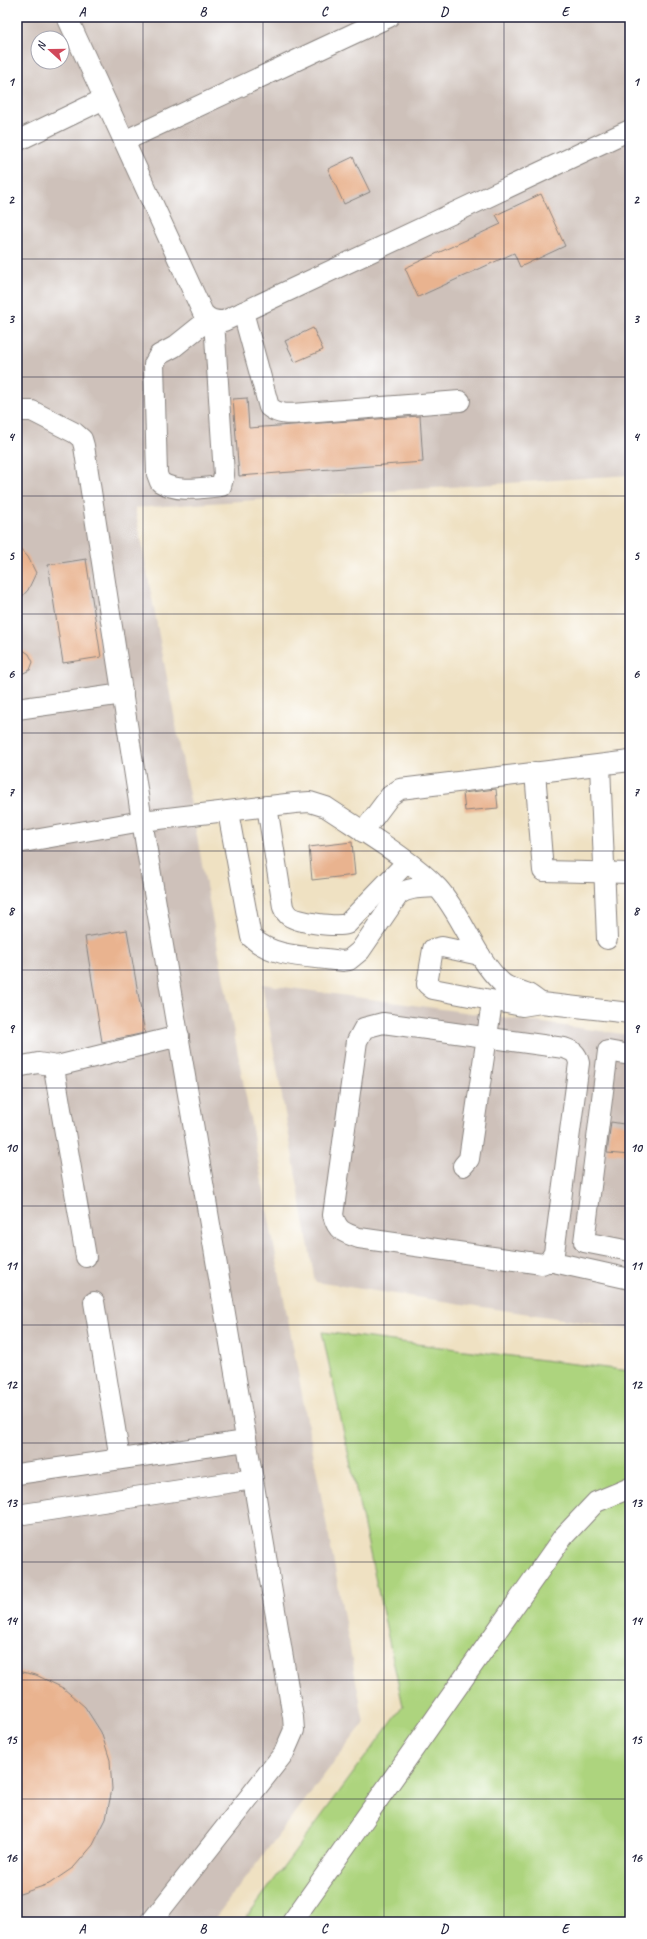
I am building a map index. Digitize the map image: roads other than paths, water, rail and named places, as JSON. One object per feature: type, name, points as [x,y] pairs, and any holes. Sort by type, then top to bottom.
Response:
[{"type":"street","points":[[67,17],[202,313],[212,320],[224,321],[630,130]]},
{"type":"street","points":[[124,142],[389,17]]},
{"type":"street","points":[[17,141],[104,99]]},
{"type":"street","points":[[243,312],[269,407],[276,412],[283,414],[305,413],[460,401]]},
{"type":"street","points":[[212,320],[224,475],[223,481],[221,486],[169,488],[160,482],[157,474],[154,364],[159,356],[212,320]]},
{"type":"street","points":[[17,411],[32,411],[68,429],[79,436],[84,446],[142,821],[294,1730],[284,1753],[151,1922]]},
{"type":"street","points":[[17,709],[123,694]]},
{"type":"street","points":[[363,832],[390,796],[400,789],[630,761]]},
{"type":"street","points":[[600,765],[607,938]]},
{"type":"street","points":[[535,772],[543,871],[630,873]]},
{"type":"street","points":[[17,843],[142,821],[228,812],[267,806],[310,802],[317,803],[326,807],[407,862],[436,887],[458,915],[480,954],[502,984],[526,993],[541,1003]]},
{"type":"street","points":[[267,806],[283,907],[288,916],[297,920],[340,926],[347,924],[407,862]]},
{"type":"street","points":[[228,812],[251,936],[258,943],[273,950],[342,961],[349,960],[360,951],[398,894],[413,888],[436,887]]},
{"type":"street","points":[[480,954],[437,947],[431,952],[427,984],[433,989],[492,1002],[522,1006],[541,1003],[630,1014]]},
{"type":"street","points":[[463,1166],[469,1159],[492,1002]]},
{"type":"street","points":[[383,1023],[487,1038],[564,1048],[573,1051],[577,1055],[579,1063],[554,1253],[549,1261],[542,1264],[359,1238],[345,1233],[336,1225],[333,1215],[357,1041],[364,1028],[383,1023]]},
{"type":"street","points":[[17,1067],[38,1064],[57,1066],[179,1036]]},
{"type":"street","points":[[630,1055],[608,1051],[584,1242],[630,1251]]},
{"type":"street","points":[[57,1066],[55,1074],[86,1257]]},
{"type":"street","points":[[549,1261],[630,1279]]},
{"type":"street","points":[[94,1302],[120,1459]]},
{"type":"street","points":[[17,1474],[246,1441]]},
{"type":"street","points":[[17,1515],[253,1479]]},
{"type":"street","points":[[292,1922],[563,1537],[596,1502],[630,1488]]}]
